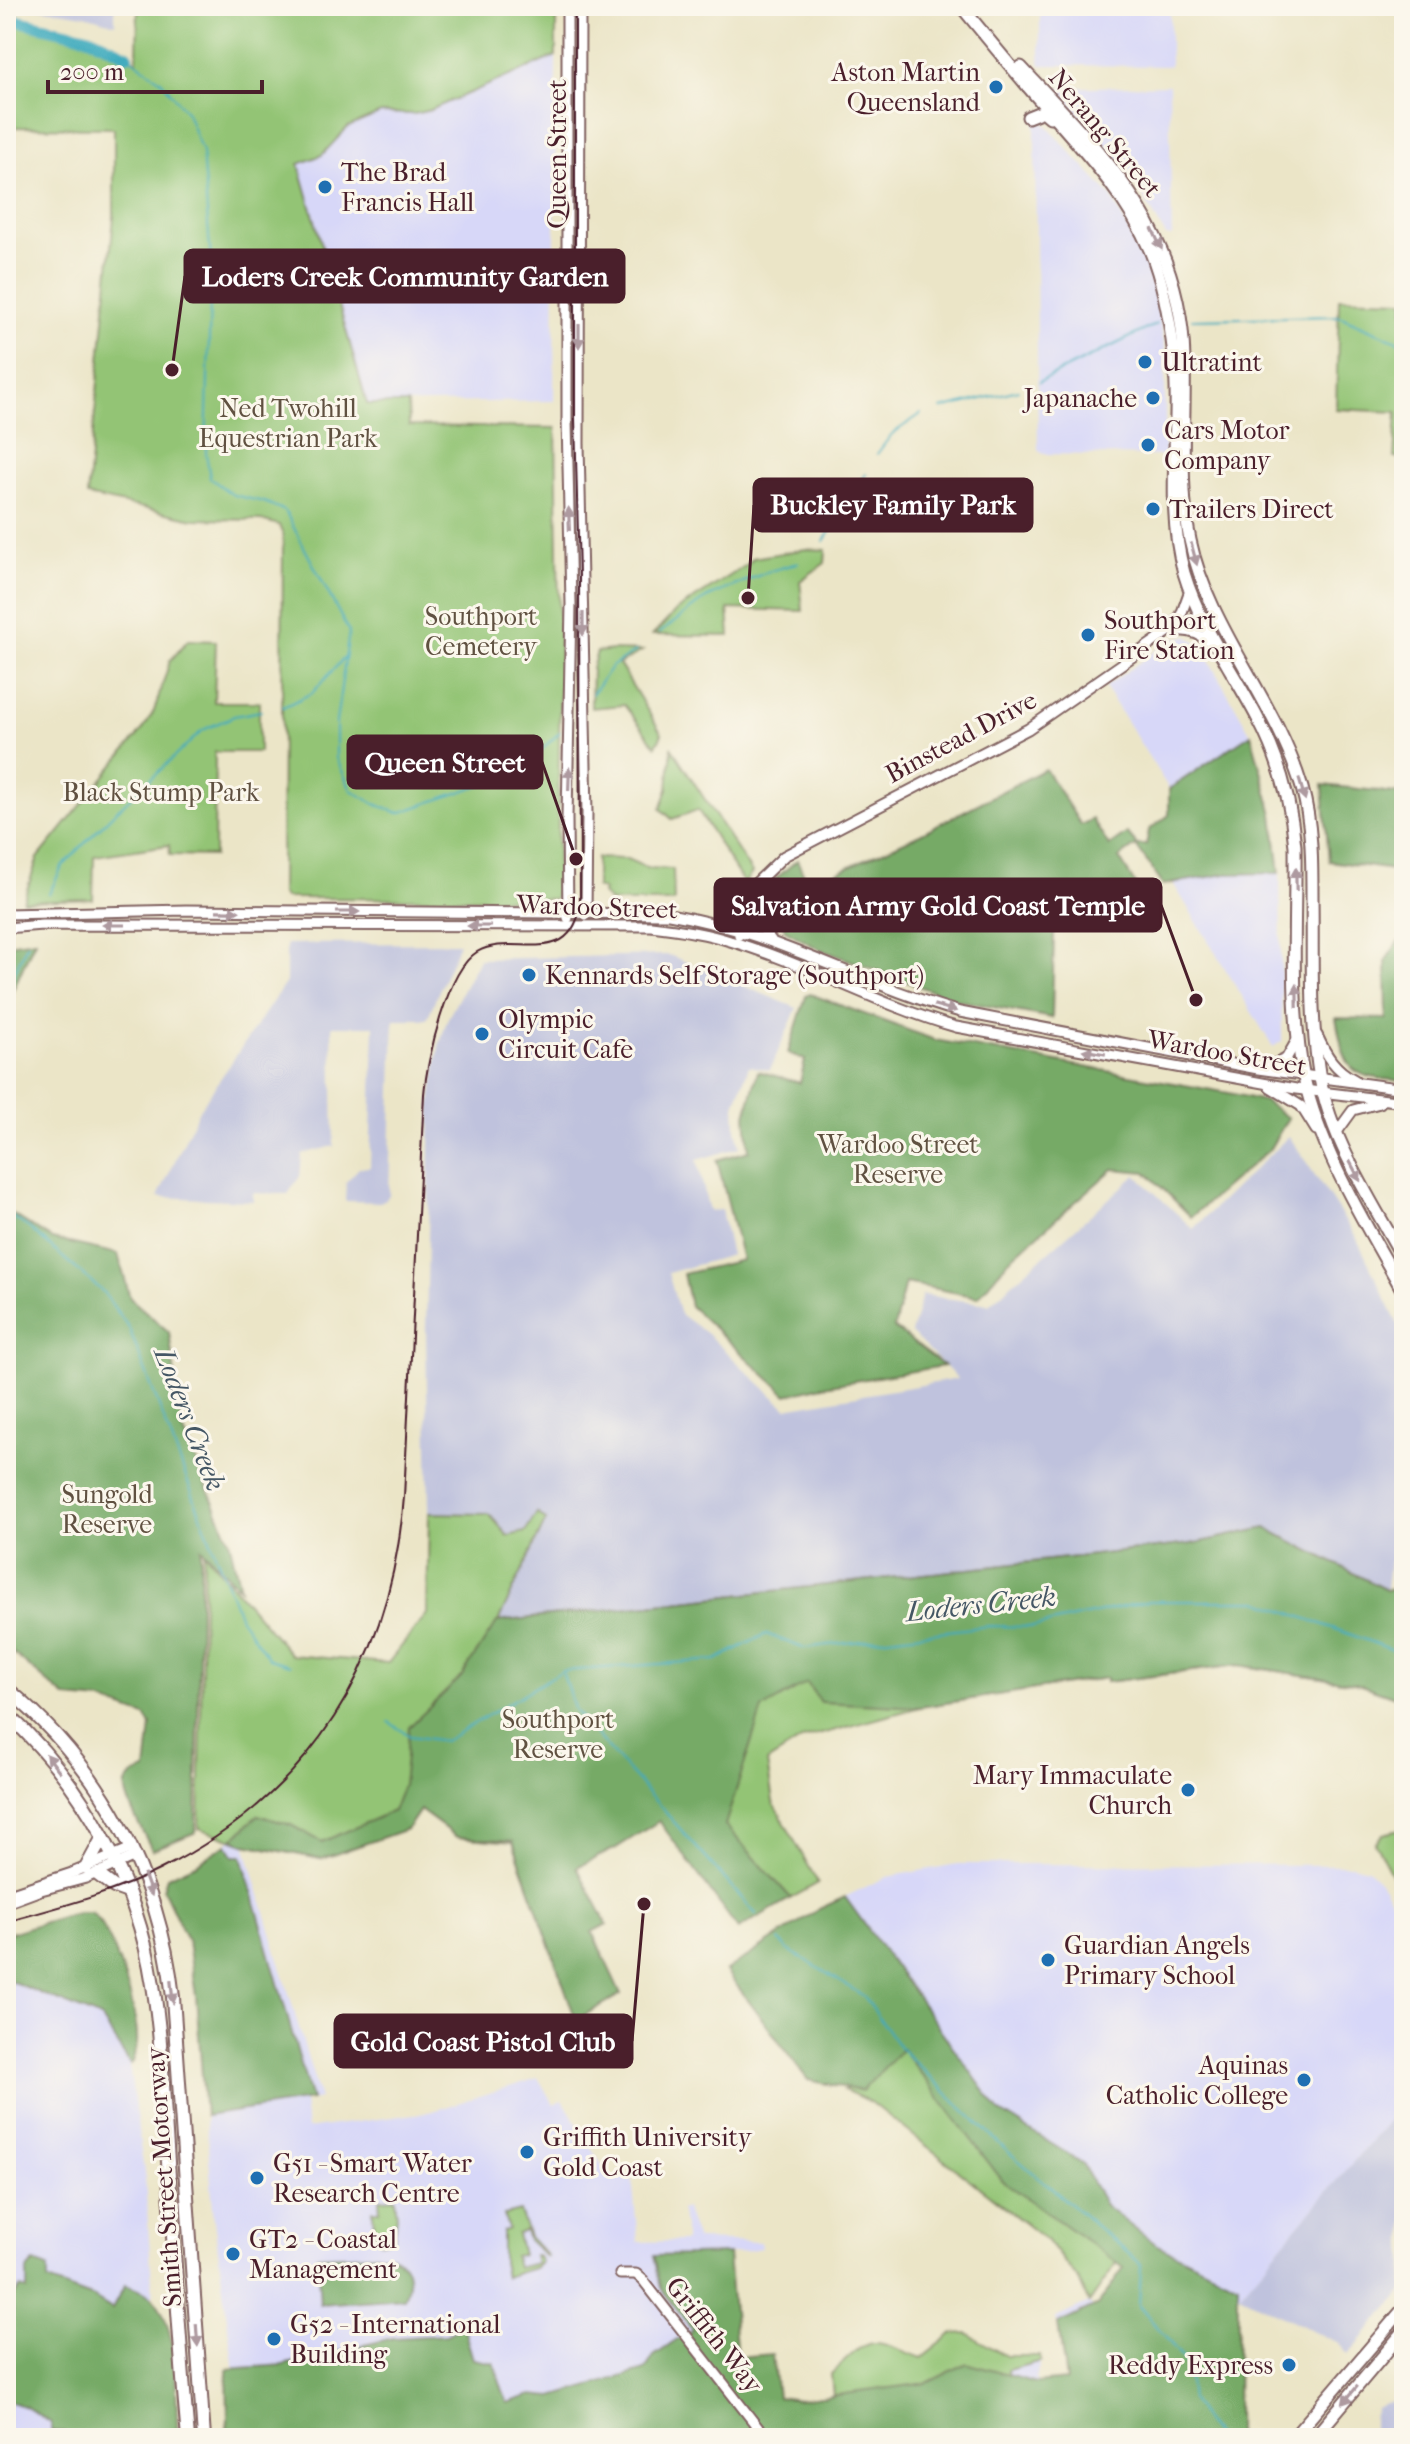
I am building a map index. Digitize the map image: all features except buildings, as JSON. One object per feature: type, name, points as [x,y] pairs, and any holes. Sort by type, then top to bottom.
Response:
[{"type":"highway","name":"Smith Street Motorway","points":[[6,1688],[73,1753],[111,1808],[134,1852],[158,1915],[173,1997],[204,2438]]},
{"type":"highway","name":"Smith Street Motorway","points":[[6,1713],[61,1774],[103,1837],[128,1892],[147,1952],[157,2010],[186,2438]]},
{"type":"highway","points":[[103,1837],[91,1871],[114,1887],[128,1892]]},
{"type":"main road","name":"Queen Street","points":[[567,6],[570,926]]},
{"type":"main road","name":"Queen Street","points":[[580,6],[579,430],[587,813],[585,926]]},
{"type":"main road","name":"Nerang Street","points":[[962,6],[1111,184],[1135,220],[1173,308]]},
{"type":"main road","name":"Nerang Street","points":[[962,6],[1098,151],[1132,195],[1162,249],[1173,308]]},
{"type":"main road","points":[[1028,117],[1043,111],[1063,127]]},
{"type":"main road","points":[[1173,308],[1175,520],[1181,557],[1201,616],[1276,758],[1292,818],[1299,1036],[1304,1076],[1326,1146]]},
{"type":"main road","points":[[1173,308],[1184,358],[1185,504],[1193,551],[1207,591],[1281,730],[1302,789],[1311,837],[1315,1028],[1320,1079],[1337,1132],[1404,1260]]},
{"type":"main road","name":"Binstead Drive","points":[[1168,632],[1181,615],[1190,590]]},
{"type":"main road","points":[[1201,616],[1206,609],[1207,591]]},
{"type":"main road","name":"Binstead Drive","points":[[742,931],[757,881],[798,847],[1028,729],[1168,632],[1201,616]]},
{"type":"main road","points":[[1168,632],[1187,629],[1218,648]]},
{"type":"main road","name":"Binstead Drive","points":[[742,931],[768,870]]},
{"type":"main road","points":[[758,892],[756,920],[773,942]]},
{"type":"main road","name":"Wardoo Street","points":[[6,914],[186,910],[669,914],[742,931],[924,1002],[960,1012],[1258,1069],[1404,1089]]},
{"type":"main road","name":"Wardoo Street","points":[[6,928],[42,925],[651,926],[738,943],[920,1017],[956,1027],[1260,1082],[1400,1102]]},
{"type":"main road","points":[[738,943],[742,931]]},
{"type":"main road","points":[[1315,1028],[1324,1052],[1337,1070],[1367,1085]]},
{"type":"main road","points":[[1258,1069],[1286,1059],[1299,1036]]},
{"type":"main road","points":[[1260,1082],[1301,1106],[1326,1146],[1347,1191],[1404,1293]]},
{"type":"main road","points":[[1337,1132],[1353,1110],[1368,1105],[1400,1102]]},
{"type":"main road","points":[[6,1903],[134,1852]]},
{"type":"main road","points":[[6,1895],[91,1871]]},
{"type":"main road","name":"Griffith Way","points":[[620,2274],[636,2274],[643,2280],[766,2438]]},
{"type":"main road","points":[[1293,2438],[1404,2308]]},
{"type":"main road","points":[[1314,2438],[1404,2331]]},
{"type":"shaded area","points":[[24,6],[115,6],[115,24],[85,15]]},
{"type":"shaded area","points":[[1040,6],[1170,6],[1170,66],[1040,65]]},
{"type":"shaded area","points":[[556,56],[554,401],[367,404],[299,163],[322,155],[348,127],[382,113],[414,114],[430,110]]},
{"type":"shaded area","points":[[1169,85],[1172,237],[1166,236],[1134,181],[1112,152],[1056,88]]},
{"type":"shaded area","points":[[1043,122],[1111,196],[1151,274],[1165,347],[1165,456],[1043,454],[1038,449],[1035,123]]},
{"type":"shaded area","points":[[1187,636],[1199,643],[1251,734],[1169,789],[1105,687],[1172,639]]},
{"type":"shaded area","points":[[1280,873],[1282,1041],[1273,1047],[1173,883],[1226,874]]},
{"type":"shaded area","points":[[459,943],[427,1019],[394,1019],[389,1195],[386,1199],[380,1202],[345,1201],[346,1182],[359,1168],[370,1167],[374,1026],[332,1026],[334,1146],[302,1154],[300,1176],[288,1194],[253,1193],[253,1201],[158,1197],[199,1110],[286,982],[286,944]]},
{"type":"shaded area","points":[[669,955],[797,1008],[770,1070],[749,1066],[735,1105],[740,1147],[697,1160],[709,1211],[721,1210],[731,1255],[668,1273],[680,1314],[707,1334],[786,1408],[958,1379],[911,1333],[922,1295],[989,1304],[1136,1175],[1193,1229],[1289,1136],[1356,1237],[1404,1337],[1404,1556],[1389,1562],[1386,1590],[1266,1528],[1191,1544],[497,1622],[525,1532],[507,1536],[489,1514],[429,1513],[426,1329],[431,1103],[439,1046],[447,1020],[479,959]]},
{"type":"shaded area","name":"Griffith University Gold Coast","points":[[233,1839],[245,1844],[320,2099],[304,2102],[307,2129],[429,2112],[538,2078],[554,2105],[563,2100],[609,2177],[632,2176],[638,2242],[685,2241],[680,2210],[685,2208],[697,2240],[760,2242],[761,2248],[728,2254],[728,2274],[737,2357],[772,2354],[771,2416],[1008,2378],[1007,2370],[1041,2361],[1035,2378],[1041,2391],[1066,2380],[1056,2318],[1089,2303],[1155,2372],[1175,2411],[243,2438],[214,2220],[196,1996],[188,1942],[196,1864]]},
{"type":"shaded area","points":[[957,1864],[1352,1865],[1368,1869],[1380,1882],[1404,1919],[1404,2103],[1239,2295],[1137,2247],[1096,2222],[819,1909],[887,1877]]},
{"type":"shaded area","points":[[6,1979],[101,2019],[129,2064],[145,2179],[156,2343],[151,2438],[6,2438]]},
{"type":"shaded area","points":[[1404,2103],[1404,2290],[1348,2355],[1338,2343],[1239,2295]]},
{"type":"shaded area","points":[[1395,2402],[1404,2405],[1404,2438],[1373,2438],[1376,2408]]},
{"type":"green space","points":[[138,6],[556,6],[556,56],[430,110],[414,114],[381,113],[348,127],[322,155],[299,164],[367,404],[408,404],[409,426],[556,428],[560,675],[557,893],[554,899],[284,898],[281,893],[283,535],[279,525],[261,520],[194,519],[87,496],[114,216],[114,128],[6,127],[6,18],[88,37],[137,61]]},
{"type":"green space","points":[[1339,298],[1404,300],[1404,458],[1394,458],[1397,412],[1336,409]]},
{"type":"green space","points":[[806,549],[826,550],[825,563],[800,581],[803,611],[728,609],[730,636],[653,635],[677,610],[753,558]]},
{"type":"green space","name":"Black Stump Park","points":[[188,640],[216,641],[214,702],[259,702],[259,752],[215,752],[214,856],[170,855],[169,845],[94,856],[93,899],[23,901],[38,858],[144,728],[154,711],[170,661]]},
{"type":"green space","points":[[642,651],[619,664],[662,734],[656,746],[624,705],[591,708],[592,668],[597,652]]},
{"type":"green space","points":[[1251,734],[1273,814],[1280,873],[1226,874],[1163,885],[1136,846],[1119,858],[1139,890],[1068,909],[1054,934],[1052,1018],[956,1000],[819,949],[785,930],[771,893],[773,881],[797,860],[809,885],[920,834],[1045,769],[1081,825],[1092,819],[1109,846],[1127,833],[1137,845],[1146,845],[1149,830],[1169,815],[1169,789]]},
{"type":"green space","points":[[672,748],[752,873],[744,884],[698,810],[672,819],[661,809],[668,789]]},
{"type":"green space","points":[[1323,785],[1404,794],[1404,887],[1393,870],[1329,861]]},
{"type":"green space","points":[[596,858],[627,859],[647,868],[673,869],[674,902],[610,902],[602,894],[603,890],[596,887]]},
{"type":"green space","points":[[35,940],[12,992],[6,1018],[6,944]]},
{"type":"green space","points":[[1404,940],[1404,1081],[1371,1077],[1353,1068],[1343,1050],[1336,1018],[1387,1019],[1386,960],[1398,942]]},
{"type":"green space","name":"Wardoo Street Reserve","points":[[810,994],[935,1040],[1229,1093],[1264,1101],[1288,1118],[1269,1150],[1191,1217],[1146,1172],[1113,1169],[1008,1261],[978,1297],[905,1283],[894,1328],[944,1366],[787,1395],[690,1306],[683,1274],[742,1260],[717,1160],[749,1151],[746,1115],[758,1071],[800,1083],[805,1060],[788,1053],[806,996]]},
{"type":"green space","name":"Sungold Reserve","points":[[6,1210],[52,1239],[118,1254],[130,1298],[169,1332],[182,1427],[229,1539],[240,1588],[201,1548],[196,1832],[152,1850],[126,1790],[129,1778],[146,1770],[151,1725],[145,1716],[103,1701],[66,1698],[6,1647]]},
{"type":"green space","name":"Southport Reserve","points":[[429,1513],[489,1514],[508,1536],[525,1532],[537,1513],[546,1520],[498,1622],[1191,1544],[1266,1528],[1386,1590],[1404,1589],[1404,1700],[1355,1683],[1238,1665],[1106,1682],[1106,1678],[920,1707],[803,1739],[767,1762],[773,1802],[818,1883],[745,1924],[664,1804],[532,1895],[513,1842],[457,1837],[420,1810],[407,1829],[321,1859],[245,1844],[199,1828],[204,1552],[291,1655],[388,1663],[427,1614]]},
{"type":"green space","name":"Southport Reserve","points":[[1266,1528],[1386,1590],[1404,1589],[1404,1700],[1355,1683],[1238,1665],[1106,1682],[1106,1678],[920,1707],[820,1702],[807,1683],[762,1709],[725,1825],[791,1898],[738,1929],[659,1821],[616,1848],[577,1867],[607,1924],[592,1932],[621,1994],[576,2020],[513,1841],[457,1837],[420,1810],[407,1829],[321,1859],[233,1839],[258,1815],[291,1825],[322,1842],[393,1811],[403,1785],[409,1727],[461,1677],[497,1622],[1191,1544]]},
{"type":"green space","points":[[1404,1829],[1404,1881],[1400,1876],[1394,1879],[1375,1843],[1383,1834]]},
{"type":"green space","points":[[227,1844],[233,1856],[242,1856],[311,2100],[205,2116],[196,1996],[188,1942],[163,1889],[167,1877],[196,1864]]},
{"type":"green space","points":[[845,1897],[999,2111],[1082,2163],[1105,2205],[1157,2245],[1238,2284],[1237,2438],[226,2438],[227,2369],[283,2365],[393,2338],[446,2335],[463,2326],[473,2359],[494,2363],[507,2403],[532,2395],[553,2397],[645,2370],[654,2356],[692,2330],[661,2288],[654,2256],[728,2254],[737,2357],[772,2354],[777,2397],[799,2400],[927,2383],[967,2363],[1036,2383],[1066,2380],[1058,2324],[1098,2305],[1124,2268],[1002,2180],[902,2049],[862,2091],[808,2080],[726,1971],[819,1909]]},
{"type":"green space","points":[[91,1912],[100,1922],[129,1993],[137,2029],[137,2043],[130,2064],[101,2018],[6,1979],[6,1934]]},
{"type":"green space","points":[[895,2034],[1119,2260],[1089,2303],[1079,2280],[1046,2240],[871,2102],[844,2090],[868,2077]]},
{"type":"green space","points":[[395,2198],[397,2216],[394,2238],[381,2242],[374,2235],[373,2210],[380,2210],[379,2199]]},
{"type":"green space","points":[[520,2211],[529,2237],[547,2256],[528,2240],[525,2231],[517,2234],[522,2254],[514,2256],[517,2268],[536,2263],[534,2255],[541,2262],[534,2268],[505,2277],[502,2231],[508,2229],[504,2215]]},
{"type":"green space","points":[[386,2254],[400,2260],[407,2270],[404,2298],[320,2304],[317,2256]]},
{"type":"green space","points":[[34,2263],[48,2268],[48,2281],[94,2298],[112,2309],[125,2285],[147,2294],[157,2303],[170,2333],[173,2351],[178,2438],[65,2438],[65,2432],[51,2431],[51,2423],[26,2407],[6,2400],[6,2316],[10,2318],[13,2311],[6,2308],[20,2288],[27,2290],[27,2270]]},
{"type":"green space","points":[[967,2333],[1006,2356],[1040,2356],[1041,2361],[1008,2370],[1008,2378],[833,2396],[831,2374],[864,2346],[880,2343],[922,2358],[952,2334]]},
{"type":"waterway","name":"Loders Creek","points":[[6,18],[88,37],[127,55]]},
{"type":"waterway","name":"Loders Creek","points":[[127,55],[162,81],[187,113],[202,152],[211,261],[206,453],[210,478],[233,495],[264,502],[285,511],[349,632],[336,722],[336,758],[351,790],[399,813],[495,780],[534,757],[560,732]]},
{"type":"waterway","points":[[1192,319],[1339,316],[1404,344]]},
{"type":"waterway","points":[[1039,382],[1157,324]]},
{"type":"waterway","points":[[941,409],[1018,390]]},
{"type":"waterway","points":[[877,454],[892,434],[921,414]]},
{"type":"waterway","points":[[824,541],[866,474]]},
{"type":"waterway","points":[[660,633],[706,598],[767,572],[798,563]]},
{"type":"waterway","points":[[592,694],[611,667],[636,651]]},
{"type":"waterway","name":"Loders Creek","points":[[283,707],[312,693],[345,657]]},
{"type":"waterway","name":"Loders Creek","points":[[49,894],[62,867],[110,817],[203,730],[234,716],[261,711]]},
{"type":"waterway","name":"Loders Creek","points":[[6,991],[27,944]]},
{"type":"waterway","name":"Loders Creek","points":[[6,1213],[29,1228],[103,1292],[129,1328],[240,1618],[269,1659],[290,1665]]},
{"type":"waterway","name":"Loders Creek","points":[[389,1722],[410,1736],[445,1741],[562,1671],[716,1660],[766,1634],[803,1648],[989,1626],[1033,1627],[1149,1601],[1258,1601],[1404,1654]]},
{"type":"waterway","name":"Loders Creek","points":[[563,1674],[575,1711],[756,1914]]},
{"type":"waterway","name":"Loders Creek","points":[[779,1940],[787,1949],[864,1996],[901,2049],[1005,2149],[1141,2264],[1139,2306],[1187,2363],[1191,2400],[1216,2438]]},
{"type":"tram line","points":[[6,1922],[85,1899],[142,1878],[214,1838],[261,1802],[301,1762],[334,1717],[361,1668],[382,1614],[396,1558],[404,1497],[424,1094],[440,1017],[456,977],[477,952],[506,945],[551,944],[573,928],[580,909],[575,6]]},
{"type":"place","name":"Aston Martin Queensland","points":[[996,87]]},
{"type":"place","name":"The Brad Francis Hall","points":[[325,187]]},
{"type":"place","name":"Ultratint","points":[[1145,362]]},
{"type":"place","name":"Loders Creek Community Garden","points":[[172,370]]},
{"type":"place","name":"Japanache","points":[[1153,398]]},
{"type":"place","name":"Cars Motor Company","points":[[1148,445]]},
{"type":"place","name":"Trailers Direct","points":[[1153,509]]},
{"type":"place","name":"Buckley Family Park","points":[[748,598]]},
{"type":"place","name":"Southport Fire Station","points":[[1088,635]]},
{"type":"place","name":"Queen Street","points":[[576,859]]},
{"type":"place","name":"Kennards Self Storage (Southport)","points":[[529,975]]},
{"type":"place","name":"Salvation Army Gold Coast Temple","points":[[1196,1000]]},
{"type":"place","name":"Olympic Circuit Cafe","points":[[482,1034]]},
{"type":"place","name":"Mary Immaculate Church","points":[[1188,1790]]},
{"type":"place","name":"Gold Coast Pistol Club","points":[[644,1904]]},
{"type":"place","name":"Guardian Angels Primary School","points":[[1048,1960]]},
{"type":"place","name":"Aquinas Catholic College","points":[[1304,2080]]},
{"type":"place","name":"Griffith University Gold Coast","points":[[527,2152]]},
{"type":"place","name":"G51 - Smart Water Research Centre","points":[[257,2178]]},
{"type":"place","name":"GT2 - Coastal Management","points":[[233,2254]]},
{"type":"place","name":"G52 - International Building","points":[[274,2339]]},
{"type":"place","name":"Reddy Express","points":[[1289,2365]]},
{"type":"park label","name":"Ned Twohill Equestrian Park","points":[[288,423]]},
{"type":"park label","name":"Southport Cemetery","points":[[481,631]]}]
